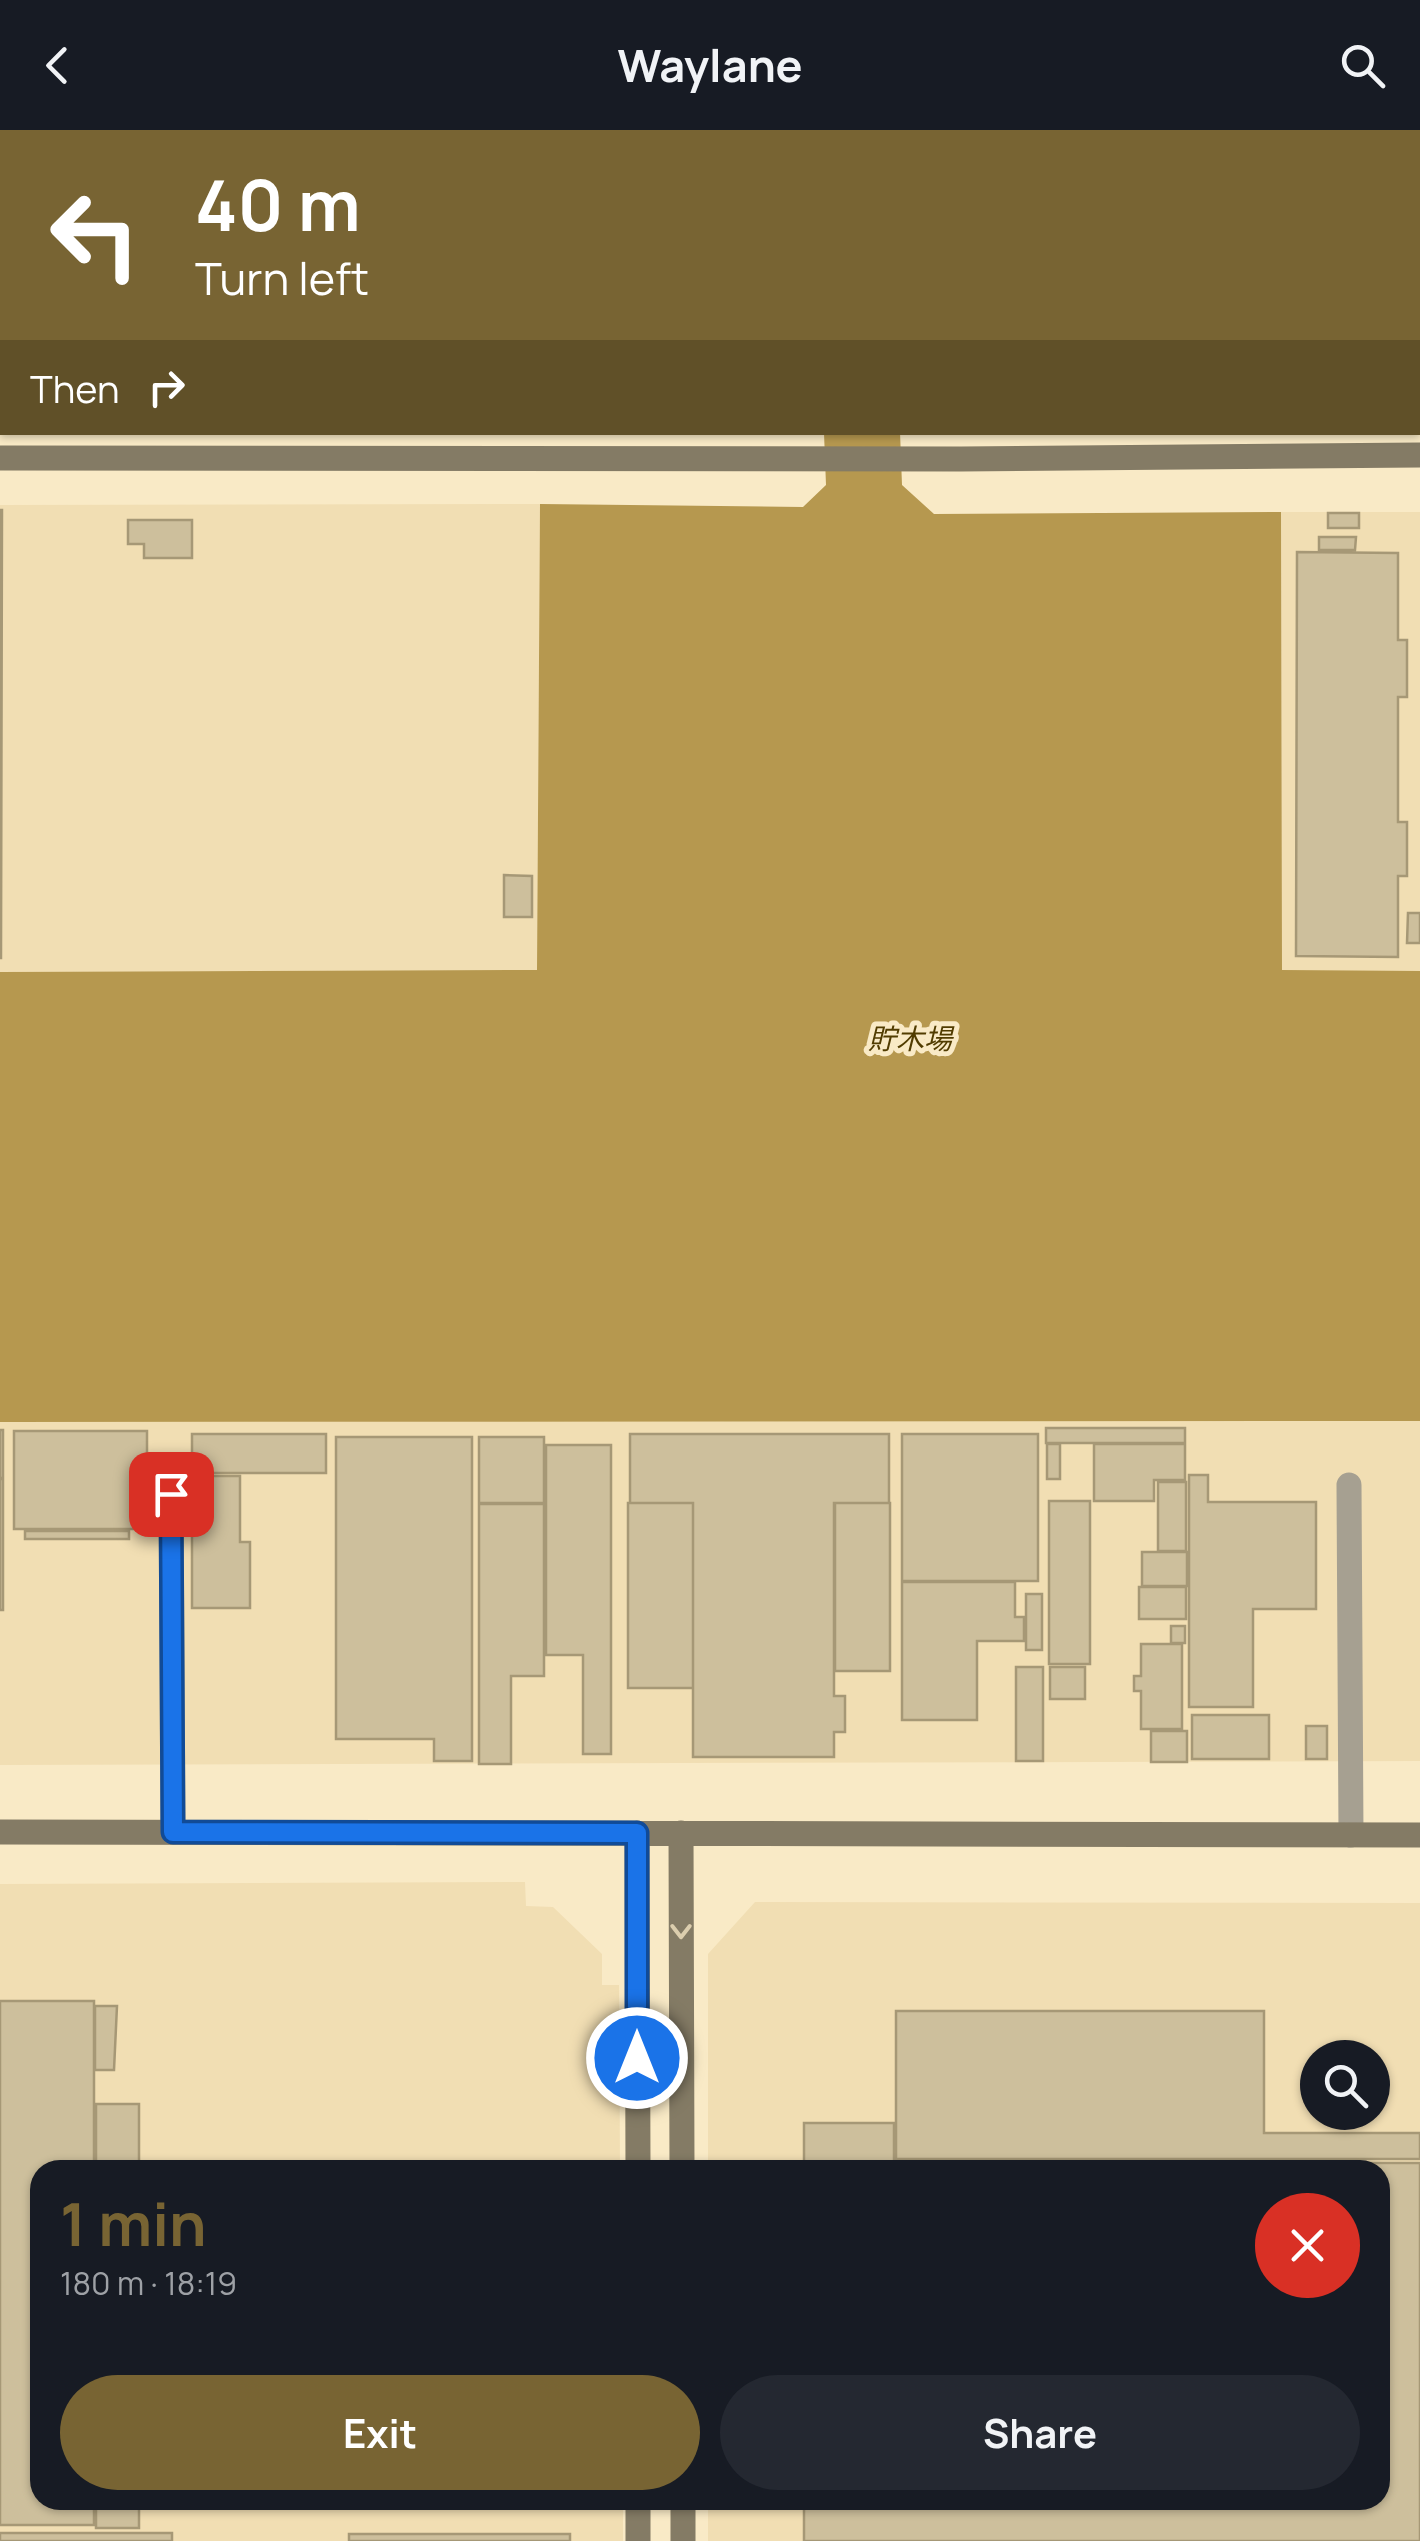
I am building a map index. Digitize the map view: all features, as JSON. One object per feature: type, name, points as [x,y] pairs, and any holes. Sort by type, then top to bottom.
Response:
[{"type":"street","points":[[0,458],[961,459],[1420,455]]},
{"type":"street","points":[[1349,1486],[1351,1835]]},
{"type":"street","points":[[171,1494],[173,1832]]},
{"type":"street","points":[[0,1832],[1420,1835]]},
{"type":"street","points":[[637,1833],[638,2160]]},
{"type":"street","points":[[681,1833],[682,2160]]},
{"type":"street","points":[[638,2510],[638,2541]]},
{"type":"street","points":[[683,2510],[683,2541]]},
{"type":"shaded area","points":[[540,504],[537,970],[0,972],[0,505]]},
{"type":"shaded area","points":[[1281,512],[1420,512],[1420,971],[1282,971]]},
{"type":"shaded area","points":[[1420,1421],[1420,1761],[0,1765],[0,1422]]},
{"type":"shaded area","points":[[525,1882],[526,1906],[553,1907],[602,1954],[602,1985],[619,1985],[620,2160],[30,2160],[30,2510],[623,2510],[623,2541],[0,2541],[0,1884]]},
{"type":"shaded area","points":[[755,1902],[1420,1903],[1420,2541],[708,2541],[708,2510],[1390,2510],[1390,2160],[708,2160],[708,1954]]},
{"type":"water","name":"貯木場","points":[[824,435],[900,435],[902,485],[934,514],[1281,512],[1282,970],[1420,971],[1420,1421],[0,1422],[0,972],[537,970],[540,504],[803,507],[826,485]]},
{"type":"building","points":[[2,510],[1,958],[0,958]]},
{"type":"building","points":[[1328,513],[1359,513],[1359,528],[1328,528]]},
{"type":"building","points":[[128,520],[192,520],[192,558],[144,558],[144,544],[128,544]]},
{"type":"building","points":[[1319,537],[1356,537],[1355,550],[1319,550]]},
{"type":"building","points":[[1297,552],[1398,553],[1398,640],[1407,640],[1407,697],[1398,697],[1398,822],[1407,822],[1407,876],[1398,876],[1398,957],[1296,956]]},
{"type":"building","points":[[504,875],[532,876],[532,917],[504,917]]},
{"type":"building","points":[[1408,913],[1420,913],[1420,943],[1407,943]]},
{"type":"building","points":[[1046,1428],[1185,1428],[1185,1443],[1046,1443]]},
{"type":"building","points":[[3,1430],[3,1478],[0,1478]]},
{"type":"building","points":[[14,1431],[147,1431],[147,1529],[14,1529]]},
{"type":"building","points":[[192,1434],[326,1434],[326,1473],[192,1473]]},
{"type":"building","points":[[630,1434],[889,1434],[889,1503],[834,1503],[834,1696],[845,1696],[845,1732],[834,1732],[834,1757],[693,1757],[693,1503],[630,1503]]},
{"type":"building","points":[[902,1434],[1038,1434],[1038,1581],[902,1581]]},
{"type":"building","points":[[336,1437],[472,1437],[472,1761],[434,1761],[434,1739],[336,1739]]},
{"type":"building","points":[[479,1437],[544,1437],[544,1503],[479,1503]]},
{"type":"building","points":[[1047,1444],[1060,1444],[1060,1479],[1047,1479]]},
{"type":"building","points":[[1094,1444],[1185,1444],[1185,1480],[1154,1480],[1154,1501],[1094,1501]]},
{"type":"building","points":[[546,1445],[611,1445],[611,1754],[583,1754],[583,1655],[546,1655]]},
{"type":"building","points":[[1189,1475],[1208,1475],[1208,1502],[1316,1502],[1316,1609],[1253,1609],[1253,1707],[1189,1707]]},
{"type":"building","points":[[192,1476],[240,1476],[240,1542],[250,1542],[250,1608],[192,1608]]},
{"type":"building","points":[[3,1479],[3,1610],[0,1610]]},
{"type":"building","points":[[1158,1482],[1186,1482],[1186,1551],[1158,1551]]},
{"type":"building","points":[[1049,1501],[1090,1501],[1090,1664],[1049,1664]]},
{"type":"building","points":[[628,1503],[693,1503],[693,1688],[628,1688]]},
{"type":"building","points":[[835,1503],[890,1503],[890,1671],[835,1671]]},
{"type":"building","points":[[479,1504],[544,1504],[544,1676],[511,1676],[511,1764],[479,1764]]},
{"type":"building","points":[[25,1531],[129,1531],[129,1539],[25,1539]]},
{"type":"building","points":[[1142,1552],[1187,1552],[1187,1586],[1142,1586]]},
{"type":"building","points":[[902,1582],[1015,1582],[1015,1617],[1024,1617],[1024,1641],[977,1641],[977,1720],[902,1720]]},
{"type":"building","points":[[1139,1587],[1186,1587],[1186,1619],[1139,1619]]},
{"type":"building","points":[[1026,1594],[1042,1594],[1042,1650],[1026,1650]]},
{"type":"building","points":[[1171,1626],[1185,1626],[1185,1643],[1171,1643]]},
{"type":"building","points":[[1141,1644],[1182,1644],[1182,1729],[1141,1729],[1141,1691],[1134,1691],[1134,1676],[1141,1676]]},
{"type":"building","points":[[1016,1667],[1043,1667],[1043,1761],[1016,1761]]},
{"type":"building","points":[[1050,1667],[1085,1667],[1085,1699],[1050,1699]]},
{"type":"building","points":[[1192,1715],[1269,1715],[1269,1759],[1192,1759]]},
{"type":"building","points":[[1306,1726],[1327,1726],[1327,1759],[1306,1759]]},
{"type":"building","points":[[1151,1731],[1187,1731],[1187,1762],[1151,1762]]},
{"type":"building","points":[[0,2001],[94,2001],[94,2160],[30,2160],[30,2510],[94,2510],[94,2525],[0,2525]]},
{"type":"building","points":[[95,2006],[117,2006],[114,2070],[95,2070]]},
{"type":"building","points":[[896,2011],[1264,2011],[1264,2133],[1420,2133],[1420,2159],[896,2159]]},
{"type":"building","points":[[96,2104],[139,2104],[139,2160],[96,2160]]},
{"type":"building","points":[[804,2123],[894,2123],[894,2160],[804,2160]]},
{"type":"building","points":[[1390,2163],[1420,2163],[1420,2541],[804,2541],[804,2510],[1390,2510]]},
{"type":"building","points":[[96,2510],[139,2510],[139,2528],[96,2528]]},
{"type":"building","points":[[0,2533],[172,2533],[172,2541],[0,2541]]},
{"type":"building","points":[[349,2534],[570,2534],[570,2541],[349,2541]]},
{"type":"route","points":[[171,1494],[173,1832],[637,1833],[637,2058]]}]
